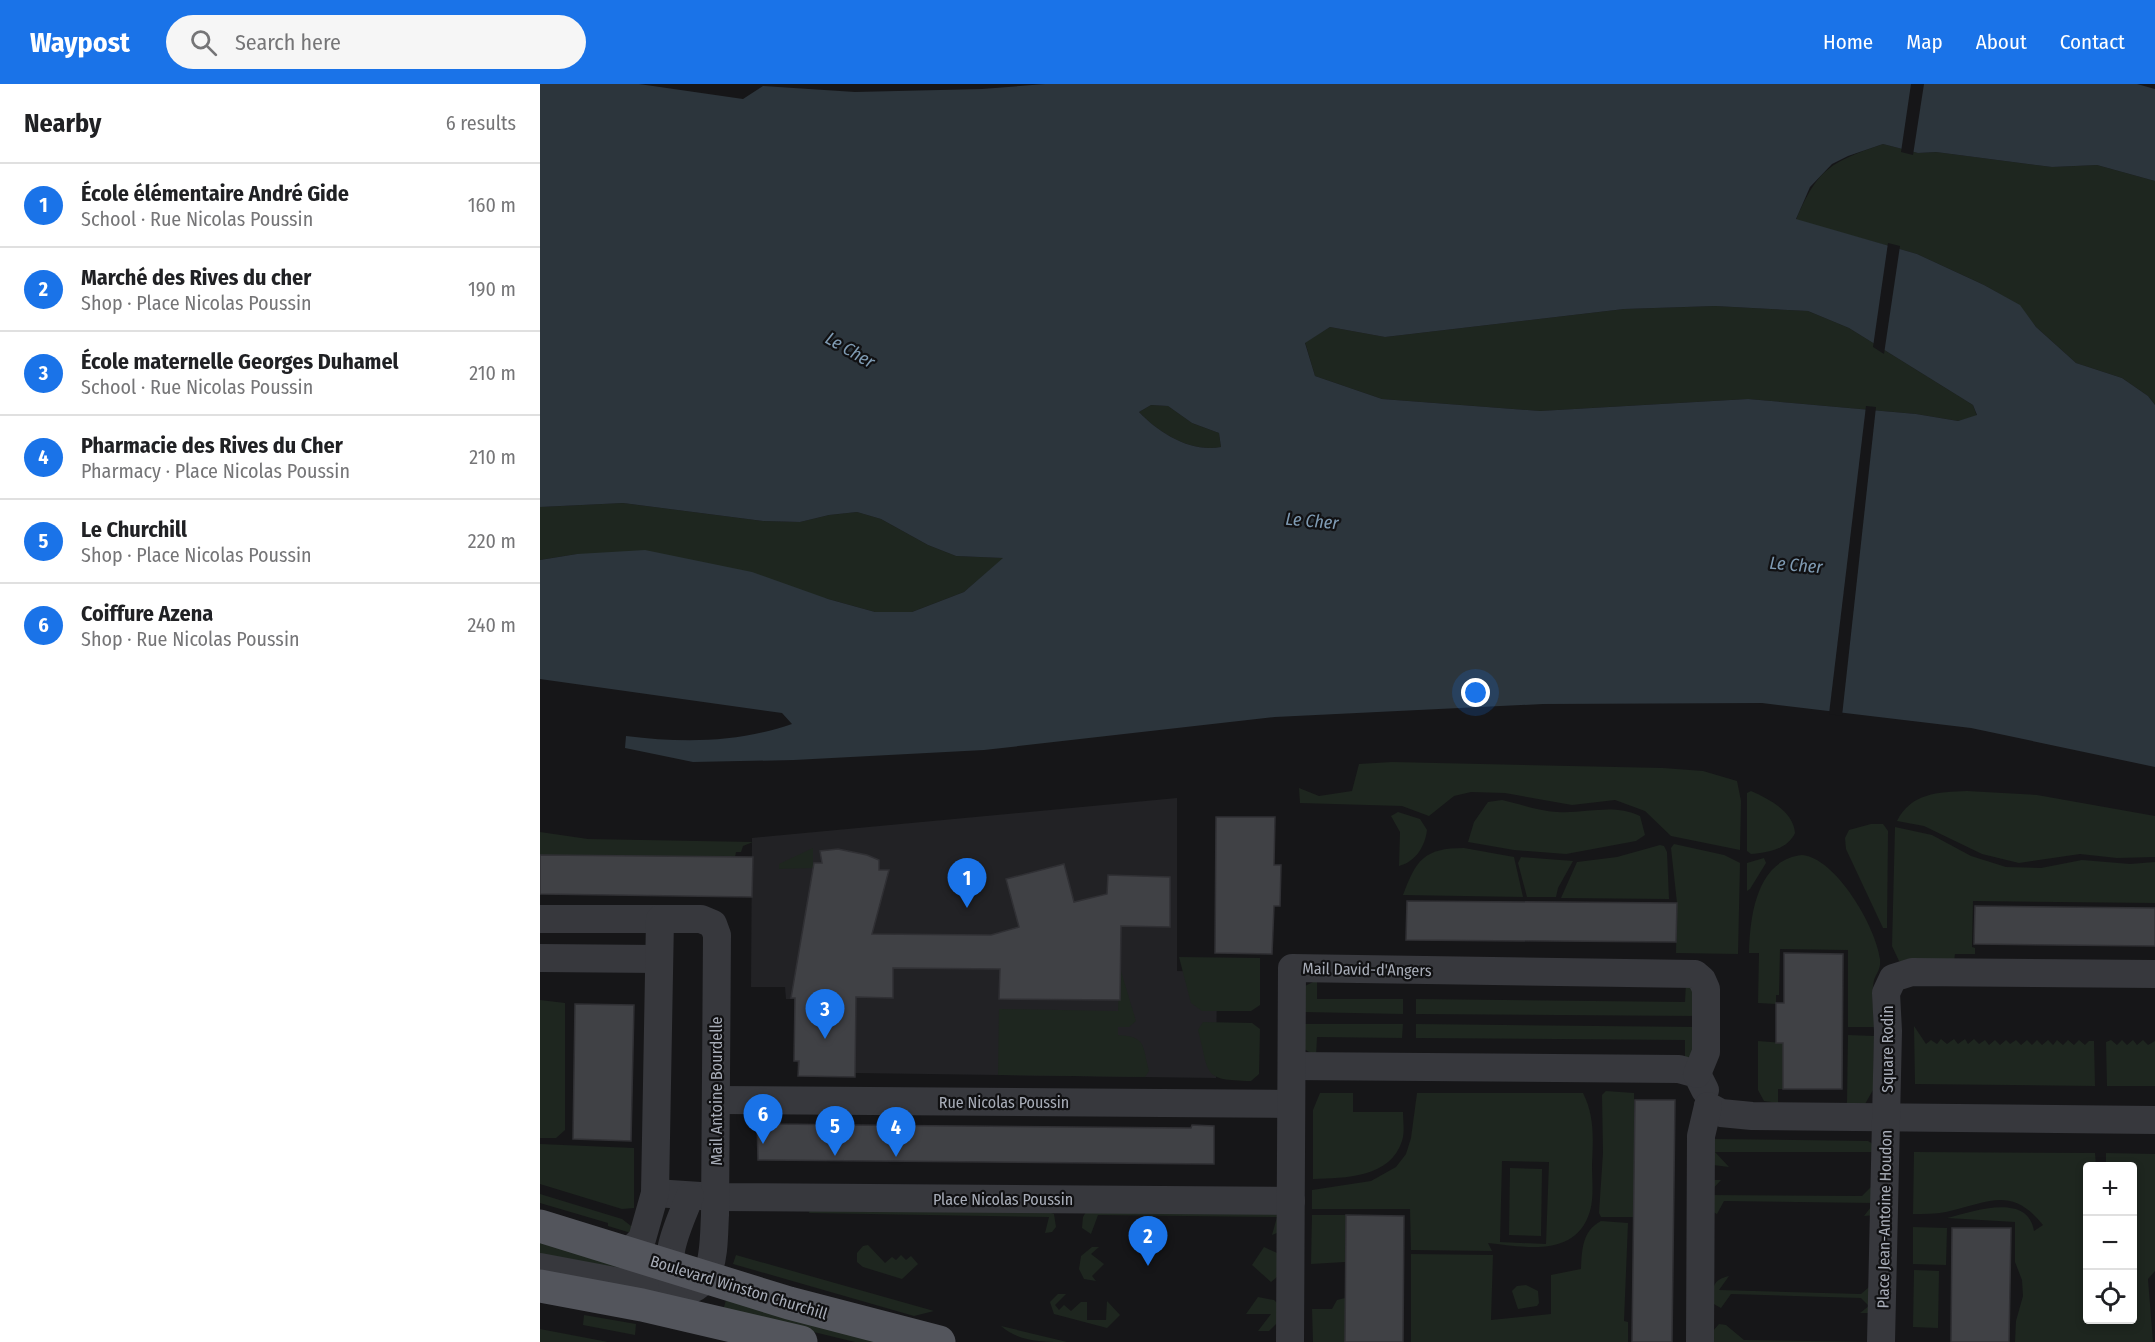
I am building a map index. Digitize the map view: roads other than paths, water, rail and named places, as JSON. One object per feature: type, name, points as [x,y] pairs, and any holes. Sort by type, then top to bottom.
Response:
[{"type":"main road","name":"Boulevard Winston Churchill","points":[[540,1226],[628,1253],[680,1292],[801,1342]]},
{"type":"main road","name":"Boulevard Winston Churchill","points":[[540,1286],[680,1292],[707,1277],[841,1318],[939,1342]]},
{"type":"street","name":"Mail Antoine Bourdelle","points":[[540,919],[701,919],[713,924],[717,935],[716,1100],[702,1197],[713,1253],[707,1277]]},
{"type":"street","points":[[628,1253],[642,1239],[656,1193],[660,920]]},
{"type":"street","points":[[540,958],[659,959]]},
{"type":"street","name":"Mail David-d'Angers","points":[[1292,1066],[1292,969],[1686,973],[1699,977],[1706,989],[1706,1052],[1697,1074]]},
{"type":"street","name":"Square Rodin","points":[[2155,974],[1912,972],[1899,974],[1890,983],[1886,993],[1887,1117],[2155,1120]]},
{"type":"street","points":[[1290,1342],[1292,1066],[1679,1069],[1697,1074],[1704,1084],[1708,1106],[1701,1136],[1700,1342]]},
{"type":"street","name":"Rue Nicolas Poussin","points":[[716,1100],[1291,1104]]},
{"type":"street","name":"Place Jean-Antoine Houdon","points":[[1708,1106],[1721,1113],[1752,1116],[1887,1117],[1881,1342]]},
{"type":"street","name":"Place Nicolas Poussin","points":[[656,1193],[702,1197],[1291,1201]]},
{"type":"street","name":"Mail Antoine Bourdelle","points":[[680,1292],[674,1240],[702,1197]]},
{"type":"street","points":[[540,1267],[680,1292]]},
{"type":"water","name":"Le Cher","points":[[540,84],[639,84],[743,99],[763,86],[855,92],[982,89],[1045,84],[2137,84],[2155,89],[2155,181],[2097,165],[2052,167],[1936,152],[1918,153],[1883,144],[1832,164],[1810,187],[1796,219],[1917,254],[1984,285],[2020,305],[2036,327],[2076,363],[2122,378],[2148,396],[2155,405],[2155,767],[1971,728],[1762,703],[1543,704],[1275,717],[984,750],[794,760],[693,762],[625,748],[626,736],[668,740],[710,740],[751,735],[792,724],[782,713],[540,679],[540,560],[577,554],[645,550],[752,572],[828,599],[875,612],[912,612],[964,592],[1003,558],[956,556],[928,545],[881,519],[857,512],[829,515],[800,522],[763,521],[623,503],[540,507]],"holes":[[[1715,306],[1808,311],[1849,328],[1973,405],[1977,415],[1958,421],[1916,414],[1748,399],[1540,411],[1382,399],[1315,376],[1305,343],[1330,327],[1385,337],[1624,309]],[[1151,405],[1168,406],[1192,423],[1219,433],[1221,447],[1198,447],[1176,440],[1139,412]]]},
{"type":"place","name":"École élémentaire André Gide","points":[[967,908]]},
{"type":"place","name":"École maternelle Georges Duhamel","points":[[825,1039]]},
{"type":"place","name":"Coiffure Azena","points":[[763,1144]]},
{"type":"place","name":"Le Churchill","points":[[835,1156]]},
{"type":"place","name":"Pharmacie des Rives du Cher","points":[[896,1157]]},
{"type":"place","name":"Marché des Rives du cher","points":[[1148,1266]]}]
